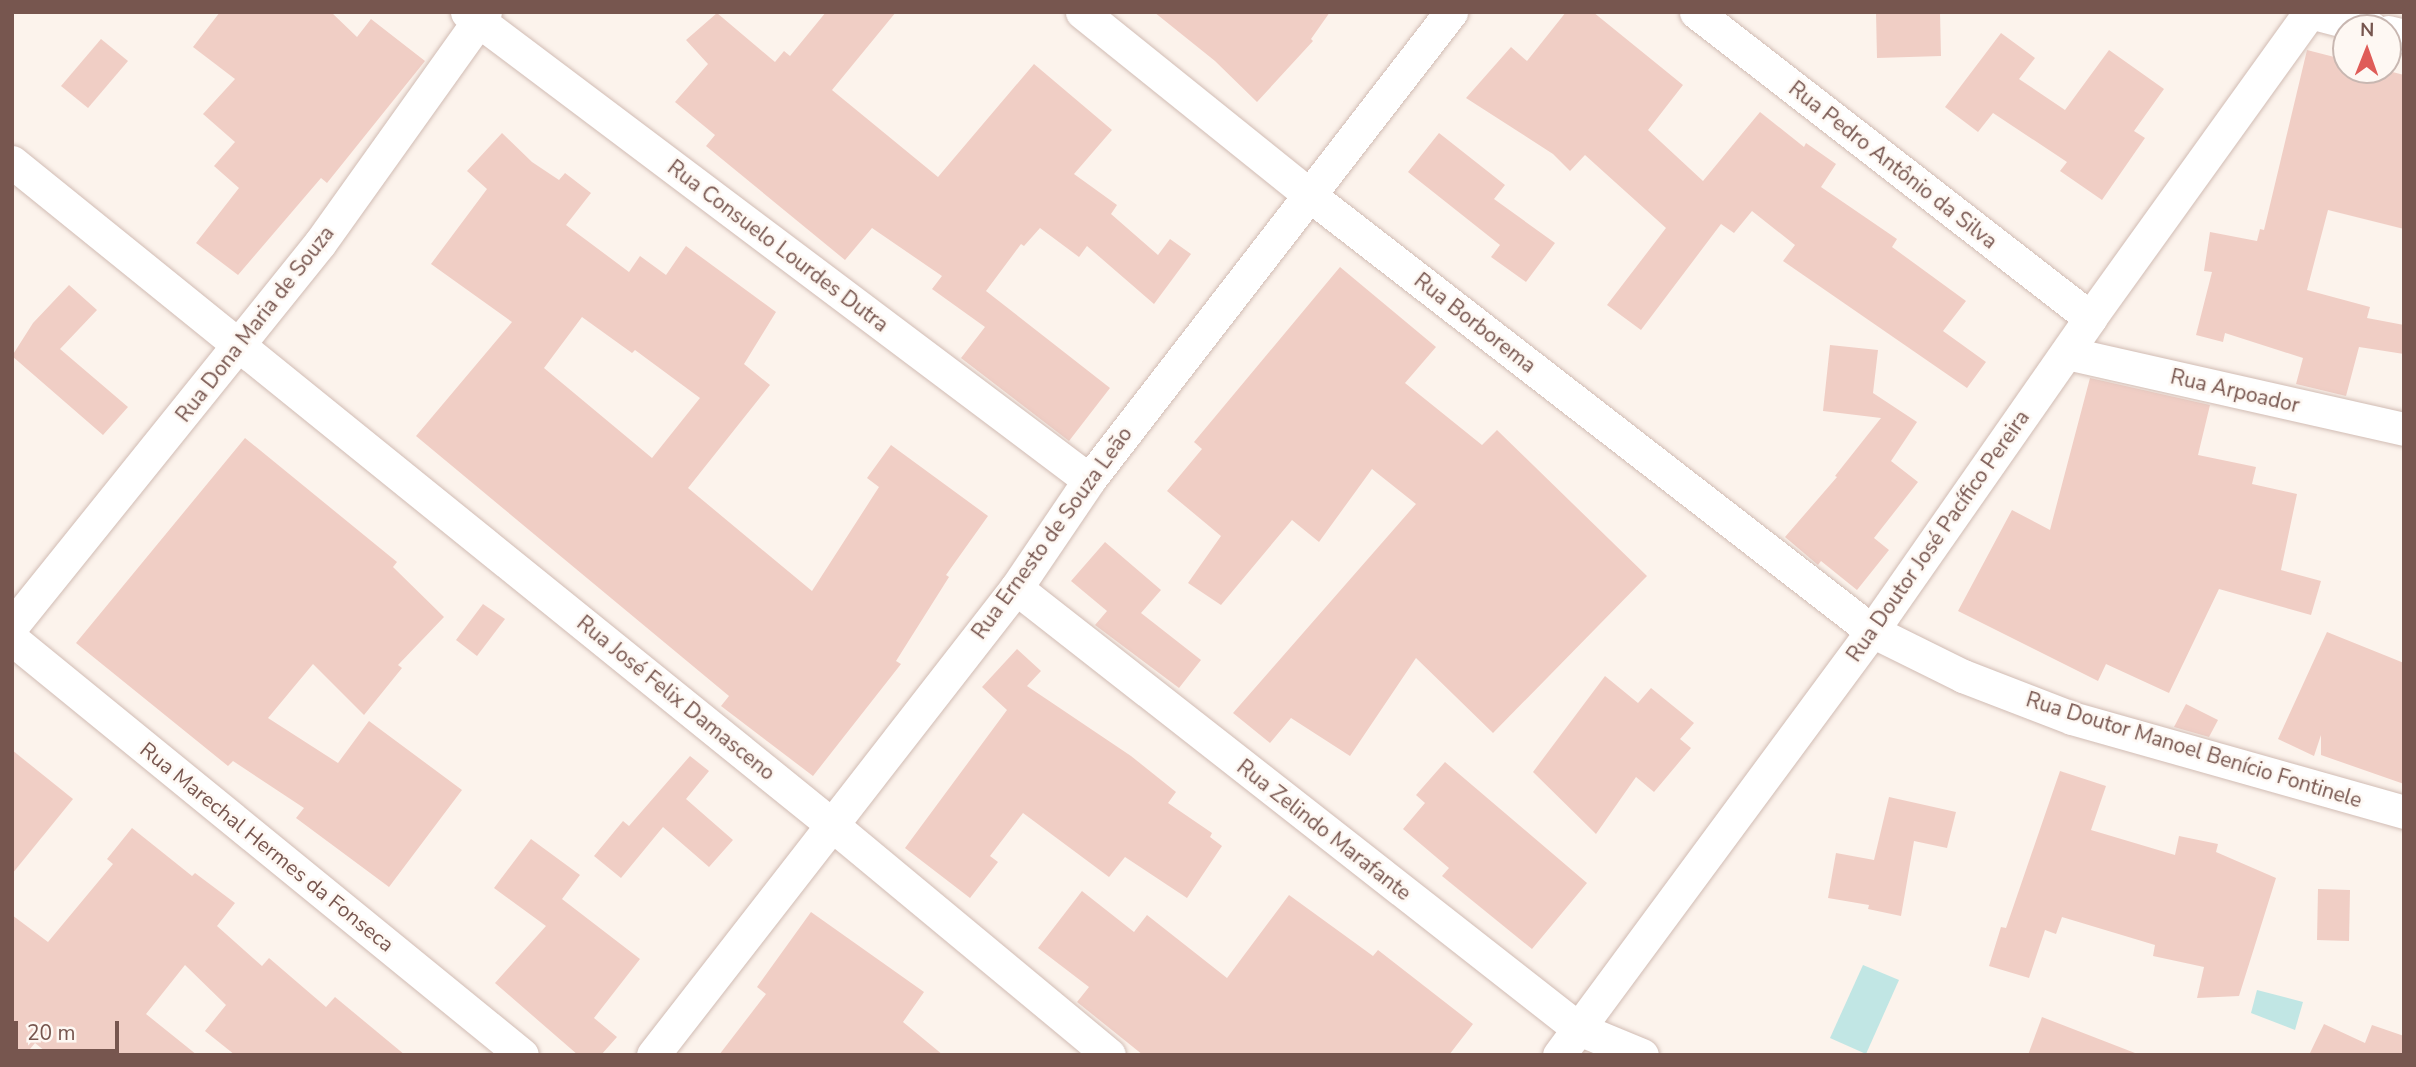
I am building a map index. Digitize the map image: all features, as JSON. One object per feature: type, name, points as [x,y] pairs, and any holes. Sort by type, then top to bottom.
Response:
[{"type":"street","name":"Rua Borborema","points":[[1082,12],[1308,194],[1872,631]]},
{"type":"street","name":"Rua Ernesto de Souza Leão","points":[[653,1055],[1016,588],[1089,480],[1451,12]]},
{"type":"street","name":"Rua Pedro Antônio da Silva","points":[[1696,12],[2090,318]]},
{"type":"street","name":"Rua Doutor José Pacífico Pereira","points":[[1569,1042],[1872,631],[2090,318],[2310,12]]},
{"type":"street","points":[[2310,12],[2332,18]]},
{"type":"street","name":"Rua Dona Maria de Souza","points":[[12,626],[320,243],[477,15]]},
{"type":"street","name":"Rua Consuelo Lourdes Dutra","points":[[477,15],[1089,480]]},
{"type":"street","name":"Rua José Felix Damasceno","points":[[12,162],[831,824],[1109,1055]]},
{"type":"street","name":"Rua Arpoador","points":[[2067,353],[2404,429]]},
{"type":"street","name":"Rua Zelindo Marafante","points":[[1016,588],[1569,1042],[1642,1055]]},
{"type":"street","name":"Rua Doutor Manoel Benício Fontinele","points":[[1872,631],[1963,676],[2072,718],[2404,811]]},
{"type":"street","name":"Rua Marechal Hermes da Fonseca","points":[[12,639],[523,1055]]},
{"type":"water","points":[[1863,965],[1899,980],[1866,1054],[1830,1038]]},
{"type":"water","points":[[2257,990],[2303,1002],[2295,1030],[2251,1013]]},
{"type":"building","points":[[220,12],[331,12],[357,37],[371,19],[425,61],[327,183],[321,178],[238,275],[196,243],[239,188],[214,166],[235,142],[203,114],[235,79],[193,47]]},
{"type":"building","points":[[826,12],[896,12],[832,90],[938,177],[1034,64],[1112,130],[1074,174],[1117,205],[1111,214],[1158,255],[1170,239],[1191,254],[1154,304],[1087,246],[1079,257],[1040,228],[1024,246],[1021,244],[986,291],[1110,388],[1069,441],[961,358],[985,327],[932,289],[942,276],[872,228],[845,260],[706,146],[715,135],[675,102],[708,64],[686,40],[717,13],[775,62],[784,51],[790,56]]},
{"type":"building","points":[[1154,12],[1330,12],[1311,39],[1313,41],[1257,102],[1215,61]]},
{"type":"building","points":[[1566,12],[1593,12],[1683,85],[1648,130],[1703,181],[1760,112],[1804,147],[1806,143],[1836,164],[1821,187],[1897,239],[1892,247],[1966,301],[1943,331],[1986,362],[1967,388],[1783,261],[1795,245],[1752,211],[1734,233],[1721,224],[1641,330],[1607,305],[1666,228],[1585,155],[1570,171],[1553,154],[1466,98],[1511,47],[1527,61]]},
{"type":"building","points":[[1876,12],[1940,12],[1941,56],[1877,58]]},
{"type":"building","points":[[2001,33],[2035,58],[2019,79],[2065,110],[2109,50],[2164,89],[2134,131],[2145,138],[2102,200],[2060,171],[2067,162],[1993,113],[1978,132],[1945,107]]},
{"type":"building","points":[[101,39],[128,61],[88,108],[61,86]]},
{"type":"building","points":[[2307,50],[2332,56],[2332,84],[2402,84],[2404,75],[2404,229],[2328,210],[2307,290],[2370,307],[2367,318],[2404,325],[2404,354],[2359,347],[2346,396],[2296,384],[2303,358],[2225,333],[2223,342],[2196,335],[2212,272],[2204,271],[2210,232],[2257,241],[2260,229],[2264,230]]},
{"type":"building","points":[[502,133],[532,162],[559,180],[565,173],[591,193],[566,225],[629,272],[640,256],[666,275],[686,246],[776,312],[744,364],[770,385],[688,488],[812,591],[879,487],[867,478],[891,445],[988,516],[946,575],[949,577],[896,661],[901,664],[813,776],[721,706],[729,696],[416,436],[512,322],[431,264],[487,189],[467,171]],"holes":[[[582,317],[632,353],[635,350],[700,398],[652,458],[544,368]]]},
{"type":"building","points":[[1439,133],[1505,185],[1494,199],[1555,243],[1526,282],[1491,257],[1500,245],[1408,172]]},
{"type":"building","points":[[1340,267],[1436,347],[1405,383],[1482,445],[1497,430],[1647,576],[1493,733],[1416,658],[1350,756],[1291,718],[1270,743],[1233,713],[1416,504],[1372,469],[1319,542],[1292,520],[1221,605],[1188,583],[1221,536],[1167,491],[1202,449],[1194,442]]},
{"type":"building","points":[[69,285],[97,310],[60,349],[128,407],[103,435],[12,356],[33,323]]},
{"type":"building","points":[[1830,345],[1878,350],[1873,393],[1917,422],[1891,461],[1918,482],[1874,538],[1889,550],[1857,590],[1821,561],[1818,565],[1785,537],[1837,477],[1835,476],[1881,418],[1823,411]]},
{"type":"building","points":[[2090,378],[2210,405],[2198,455],[2256,467],[2252,484],[2297,494],[2281,570],[2321,581],[2311,615],[2219,589],[2169,693],[2106,664],[2098,681],[1958,611],[2012,510],[2050,530]]},
{"type":"building","points":[[245,438],[397,562],[393,567],[444,617],[398,665],[402,668],[364,715],[313,664],[268,718],[338,763],[369,721],[462,790],[389,887],[296,818],[304,808],[233,761],[228,766],[76,643]]},
{"type":"building","points":[[1105,542],[1161,590],[1141,613],[1201,660],[1179,688],[1095,625],[1107,611],[1071,581]]},
{"type":"building","points":[[483,604],[505,619],[477,656],[456,640]]},
{"type":"building","points":[[2327,632],[2404,663],[2404,784],[2321,755],[2321,735],[2314,756],[2278,739]]},
{"type":"building","points":[[1017,649],[1041,671],[1027,686],[1131,756],[1176,792],[1168,803],[1212,833],[1210,837],[1222,846],[1187,898],[1125,857],[1109,877],[1023,813],[990,856],[998,862],[970,898],[905,848],[1007,710],[982,687]]},
{"type":"building","points":[[1605,676],[1638,703],[1651,688],[1694,723],[1680,739],[1691,748],[1654,792],[1636,777],[1596,834],[1533,772]]},
{"type":"building","points":[[2186,704],[2218,720],[2209,737],[2174,727]]},
{"type":"building","points":[[12,750],[73,799],[12,874]]},
{"type":"building","points":[[690,756],[709,771],[686,799],[733,840],[709,867],[663,827],[621,878],[594,856],[623,821],[629,826]]},
{"type":"building","points":[[1445,762],[1587,883],[1532,949],[1442,876],[1449,868],[1403,829],[1425,803],[1416,795]]},
{"type":"building","points":[[2060,771],[2106,786],[2091,830],[2175,855],[2179,836],[2218,844],[2216,852],[2276,878],[2239,996],[2197,998],[2204,967],[2153,956],[2155,945],[2062,917],[2056,934],[2045,930],[2029,978],[1989,966],[2001,927],[2006,928]]},
{"type":"building","points":[[1889,797],[1956,812],[1947,848],[1914,841],[1901,916],[1868,909],[1869,905],[1828,898],[1836,853],[1874,860]]},
{"type":"building","points":[[132,828],[192,876],[195,873],[235,903],[217,926],[262,966],[269,958],[326,1007],[335,997],[405,1055],[235,1055],[205,1031],[226,1005],[185,965],[146,1014],[197,1055],[50,1055],[35,1043],[25,1055],[12,1055],[12,915],[48,942],[113,864],[107,859]]},
{"type":"building","points":[[531,839],[580,875],[562,899],[640,959],[594,1018],[617,1037],[601,1055],[578,1055],[495,983],[546,926],[494,888]]},
{"type":"building","points":[[2318,889],[2350,890],[2349,941],[2317,940]]},
{"type":"building","points":[[1082,891],[1134,932],[1147,915],[1227,978],[1289,895],[1373,956],[1378,950],[1473,1024],[1449,1055],[1143,1055],[1077,1002],[1089,987],[1038,948]]},
{"type":"building","points":[[811,912],[924,992],[903,1022],[943,1055],[719,1055],[766,994],[757,987]]},
{"type":"building","points":[[2042,1017],[2135,1053],[2135,1055],[2028,1055]]},
{"type":"building","points":[[2324,1024],[2365,1043],[2372,1025],[2404,1036],[2404,1055],[2309,1055]]}]
